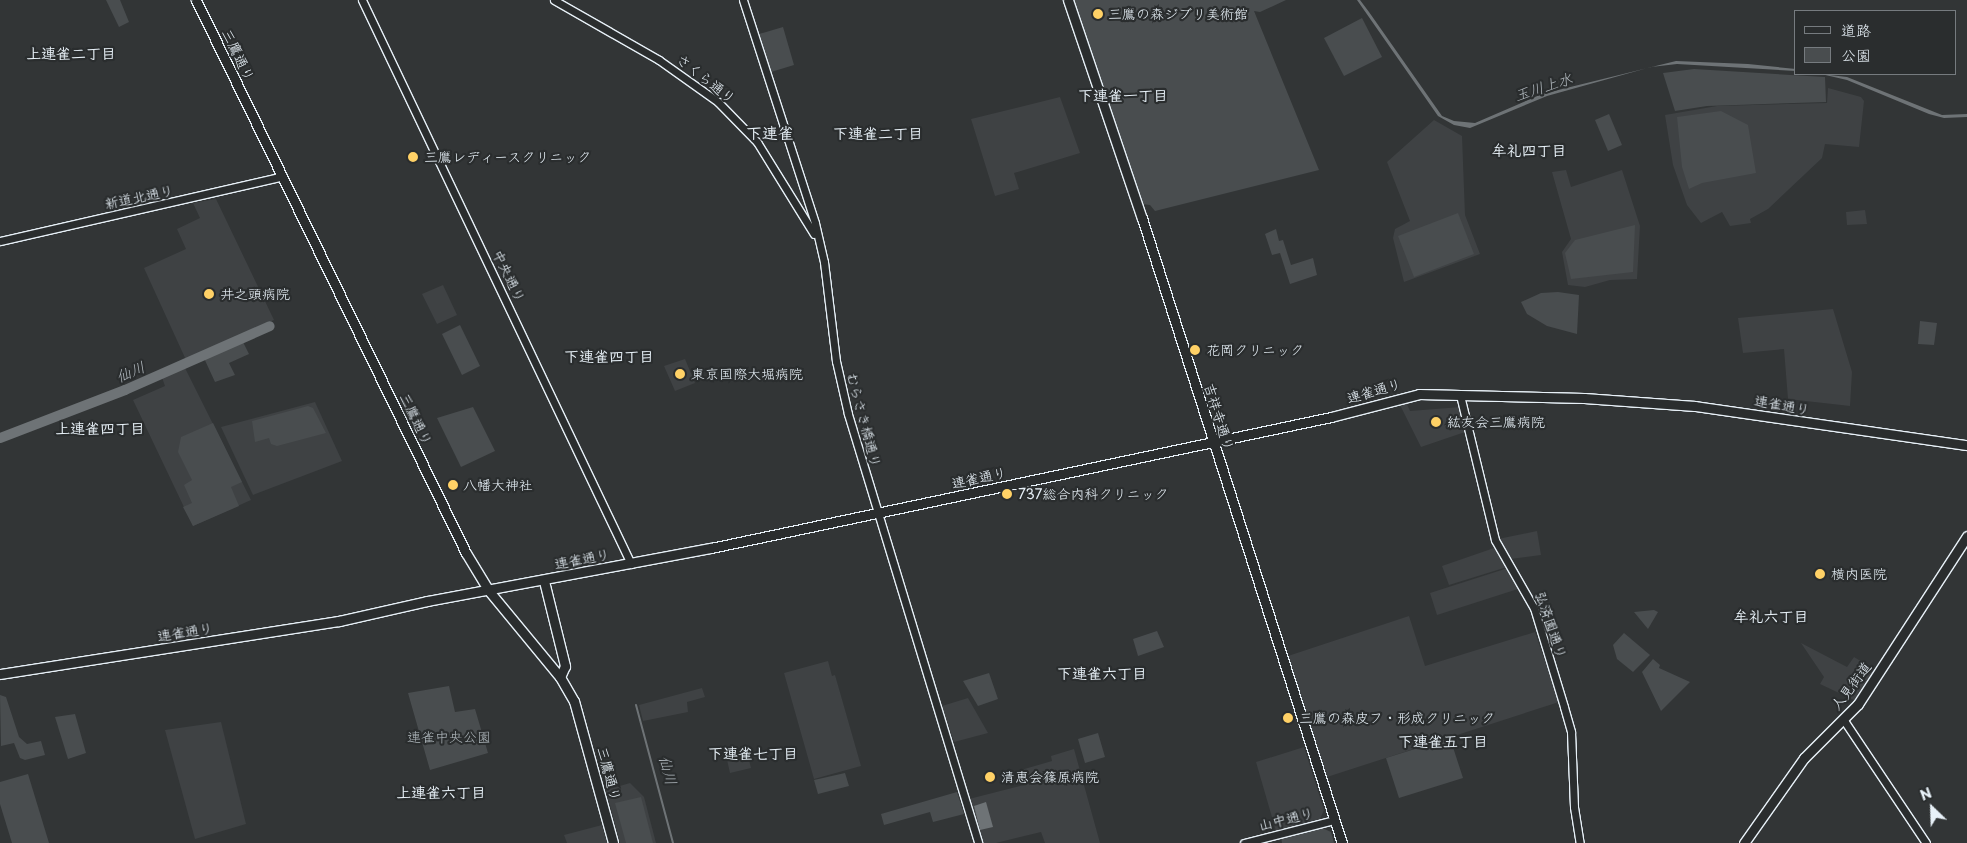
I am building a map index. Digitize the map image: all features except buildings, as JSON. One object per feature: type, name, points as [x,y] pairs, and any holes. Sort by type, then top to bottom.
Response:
[{"type":"main road","name":"三鷹通り","points":[[196,0],[450,522],[489,591],[560,677],[580,717],[613,843]]},
{"type":"main road","name":"吉祥寺通り","points":[[1068,0],[1214,442],[1342,843]]},
{"type":"main road","name":"連雀通り","points":[[0,674],[339,621],[427,601],[632,564],[877,514],[1345,414],[1407,396],[1460,395],[1584,398],[1732,410],[1882,435],[1967,445]]},
{"type":"main road","name":"人見街道","points":[[1744,843],[1804,758],[1844,719],[1866,693],[1967,536]]},
{"type":"main road","points":[[544,581],[565,666],[560,677]]},
{"type":"street","name":"中央通り","points":[[362,0],[632,564]]},
{"type":"street","name":"さくら通り","points":[[554,0],[659,60],[718,102],[756,142],[820,244]]},
{"type":"street","name":"むらさき橋通り","points":[[743,0],[820,244],[843,394],[877,514],[978,843]]},
{"type":"street","name":"新道北通り","points":[[0,241],[282,176]]},
{"type":"street","name":"弘済園通り","points":[[1460,395],[1495,540],[1534,608],[1571,732],[1574,807],[1580,843]]},
{"type":"street","points":[[1844,719],[1926,843]]},
{"type":"street","name":"山中通り","points":[[1244,843],[1334,820]]},
{"type":"shaded area","points":[[1357,0],[1360,0],[1369,12],[1442,116],[1454,121],[1475,123],[1542,94],[1646,68],[1547,96],[1470,128],[1454,125],[1438,116]]},
{"type":"shaded area","points":[[1676,61],[1748,64],[1794,69],[1794,71],[1677,64],[1652,67]]},
{"type":"shaded area","points":[[1825,75],[1847,77],[1942,115],[1967,114],[1967,117],[1944,118],[1929,114],[1847,80]]},
{"type":"shaded area","points":[[1828,88],[1861,97],[1864,101],[1859,147],[1825,144],[1822,158],[1768,209],[1750,219],[1751,223],[1730,226],[1722,212],[1701,223],[1687,205],[1673,165],[1665,115],[1717,106],[1827,103]]},
{"type":"shaded area","points":[[1060,97],[1080,153],[1014,173],[1019,189],[995,196],[971,119]]},
{"type":"shaded area","points":[[1434,120],[1462,136],[1465,215],[1480,254],[1404,282],[1393,238],[1395,229],[1410,221],[1387,162]]},
{"type":"shaded area","points":[[1566,170],[1571,187],[1622,170],[1640,226],[1637,279],[1610,280],[1585,287],[1568,285],[1562,252],[1571,239],[1552,172]]},
{"type":"shaded area","name":"井之頭病院","points":[[216,199],[274,320],[186,360],[144,268],[186,249],[177,229],[200,218],[193,203]]},
{"type":"shaded area","points":[[1865,210],[1867,224],[1847,225],[1846,212]]},
{"type":"shaded area","points":[[443,285],[457,315],[437,324],[422,294]]},
{"type":"shaded area","points":[[1833,309],[1852,372],[1850,406],[1788,399],[1784,349],[1743,353],[1738,318]]},
{"type":"shaded area","name":"東京国際大堀病院","points":[[685,359],[695,383],[675,391],[664,366]]},
{"type":"shaded area","points":[[183,364],[251,500],[193,526],[133,400],[165,386],[161,375]]},
{"type":"shaded area","name":"紘友会三鷹病院","points":[[1405,400],[1410,411],[1461,407],[1465,432],[1421,447],[1399,403]]},
{"type":"shaded area","points":[[315,402],[342,461],[253,495],[221,427]]},
{"type":"shaded area","points":[[1537,531],[1541,555],[1510,559],[1498,539]]},
{"type":"shaded area","points":[[1494,548],[1507,567],[1449,585],[1442,566]]},
{"type":"shaded area","points":[[1508,568],[1521,588],[1437,615],[1430,593]]},
{"type":"shaded area","points":[[1409,616],[1425,666],[1535,632],[1559,702],[1327,777],[1288,656]]},
{"type":"shaded area","points":[[1801,643],[1847,667],[1854,657],[1877,671],[1856,701],[1820,684],[1824,677]]},
{"type":"shaded area","points":[[828,661],[832,676],[835,675],[861,766],[814,779],[784,673]]},
{"type":"shaded area","points":[[702,688],[705,697],[687,702],[688,712],[643,721],[639,705]]},
{"type":"shaded area","points":[[968,698],[988,733],[954,742],[942,706]]},
{"type":"shaded area","points":[[221,722],[246,824],[195,839],[165,730]]},
{"type":"shaded area","points":[[1304,747],[1324,810],[1320,819],[1276,831],[1256,762]]},
{"type":"shaded area","points":[[735,749],[738,758],[748,756],[751,768],[730,773],[725,751]]},
{"type":"shaded area","points":[[1074,749],[1100,843],[1045,843],[1041,832],[996,843],[981,843],[969,799],[1024,785],[1021,770],[1052,761],[1051,756]]},
{"type":"shaded area","points":[[630,783],[644,797],[656,843],[620,843],[606,790]]},
{"type":"shaded area","points":[[986,802],[993,827],[980,830],[974,806]]},
{"type":"shaded area","points":[[602,825],[607,843],[567,843],[564,835]]},
{"type":"green space","points":[[106,0],[120,0],[129,22],[119,27]]},
{"type":"green space","points":[[1071,0],[1286,0],[1260,12],[1254,11],[1319,170],[1155,211],[1150,205],[1142,204]]},
{"type":"green space","points":[[1362,18],[1382,57],[1344,76],[1324,38]]},
{"type":"green space","points":[[783,27],[794,65],[771,72],[759,34]]},
{"type":"green space","points":[[1694,69],[1825,77],[1826,102],[1707,106],[1675,111],[1663,73]]},
{"type":"green space","points":[[1721,111],[1748,125],[1756,173],[1702,183],[1689,189],[1682,167],[1677,117]]},
{"type":"green space","points":[[1609,114],[1622,145],[1608,151],[1595,120]]},
{"type":"green space","points":[[1458,213],[1474,254],[1414,277],[1398,236]]},
{"type":"green space","points":[[1635,225],[1633,272],[1571,279],[1565,253],[1575,240]]},
{"type":"green space","points":[[1276,229],[1279,241],[1283,240],[1291,265],[1313,258],[1317,275],[1290,284],[1280,253],[1272,255],[1265,234]]},
{"type":"green space","points":[[1558,292],[1579,295],[1577,334],[1547,326],[1527,314],[1521,302],[1541,293]]},
{"type":"green space","points":[[1920,321],[1937,323],[1934,345],[1918,344]]},
{"type":"green space","points":[[460,325],[480,366],[462,375],[442,334]]},
{"type":"green space","points":[[241,338],[249,354],[229,363],[235,375],[215,382],[203,356]]},
{"type":"green space","points":[[308,406],[313,408],[326,433],[277,446],[271,444],[269,438],[255,442],[252,421]]},
{"type":"green space","points":[[473,407],[495,451],[461,467],[437,418]]},
{"type":"green space","points":[[213,423],[242,482],[231,487],[239,506],[193,526],[183,507],[192,503],[184,485],[192,480],[178,452],[181,437]]},
{"type":"green space","points":[[1654,610],[1658,612],[1648,629],[1634,612]]},
{"type":"green space","points":[[1157,631],[1164,647],[1138,656],[1133,639]]},
{"type":"green space","points":[[1624,633],[1650,655],[1633,672],[1617,659],[1613,645]]},
{"type":"green space","points":[[1653,659],[1660,665],[1659,668],[1690,682],[1661,711],[1642,672]]},
{"type":"green space","points":[[989,673],[998,699],[978,706],[963,681]]},
{"type":"green space","name":"連雀中央公園","points":[[449,686],[455,712],[475,709],[488,753],[430,770],[408,693]]},
{"type":"green space","points":[[0,695],[6,697],[19,737],[27,744],[41,741],[45,755],[25,760],[20,758],[14,743],[1,746]]},
{"type":"green space","points":[[75,714],[86,753],[68,759],[55,717]]},
{"type":"green space","points":[[1098,733],[1105,757],[1085,763],[1078,739]]},
{"type":"green space","points":[[1450,738],[1463,778],[1399,798],[1386,758]]},
{"type":"green space","points":[[845,773],[849,786],[818,794],[814,780]]},
{"type":"green space","points":[[28,774],[49,843],[12,843],[0,804],[0,782]]},
{"type":"green space","points":[[957,792],[964,814],[933,822],[930,812],[884,825],[881,814]]},
{"type":"green space","points":[[641,797],[653,843],[626,843],[615,803]]},
{"type":"green space","points":[[1320,827],[1331,832],[1334,843],[1282,843],[1281,837]]},
{"type":"waterway","name":"仙川","points":[[0,438],[125,390],[270,326]]},
{"type":"waterway","name":"仙川","points":[[636,705],[673,843]]},
{"type":"place","name":"三鷹の森ジブリ美術館","points":[[1098,14]]},
{"type":"place","name":"三鷹レディースクリニック","points":[[413,157]]},
{"type":"place","name":"井之頭病院","points":[[209,294]]},
{"type":"place","name":"花岡クリニック","points":[[1195,350]]},
{"type":"place","name":"東京国際大堀病院","points":[[680,374]]},
{"type":"place","name":"紘友会三鷹病院","points":[[1436,422]]},
{"type":"place","name":"八幡大神社","points":[[453,485]]},
{"type":"place","name":"737総合内科クリニック","points":[[1007,494]]},
{"type":"place","name":"横内医院","points":[[1820,574]]},
{"type":"place","name":"三鷹の森皮フ・形成クリニック","points":[[1288,718]]},
{"type":"place","name":"清恵会篠原病院","points":[[990,777]]},
{"type":"district","name":"上連雀二丁目","points":[[71,53]]},
{"type":"district","name":"下連雀一丁目","points":[[1123,95]]},
{"type":"district","name":"下連雀","points":[[770,132]]},
{"type":"district","name":"下連雀二丁目","points":[[878,133]]},
{"type":"district","name":"牟礼四丁目","points":[[1529,150]]},
{"type":"district","name":"下連雀四丁目","points":[[609,356]]},
{"type":"district","name":"上連雀四丁目","points":[[100,428]]},
{"type":"district","name":"牟礼六丁目","points":[[1771,616]]},
{"type":"district","name":"下連雀六丁目","points":[[1102,673]]},
{"type":"district","name":"下連雀五丁目","points":[[1443,741]]},
{"type":"district","name":"下連雀七丁目","points":[[753,753]]},
{"type":"district","name":"上連雀六丁目","points":[[441,792]]},
{"type":"water label","name":"玉川上水","points":[[1543,86]]}]
